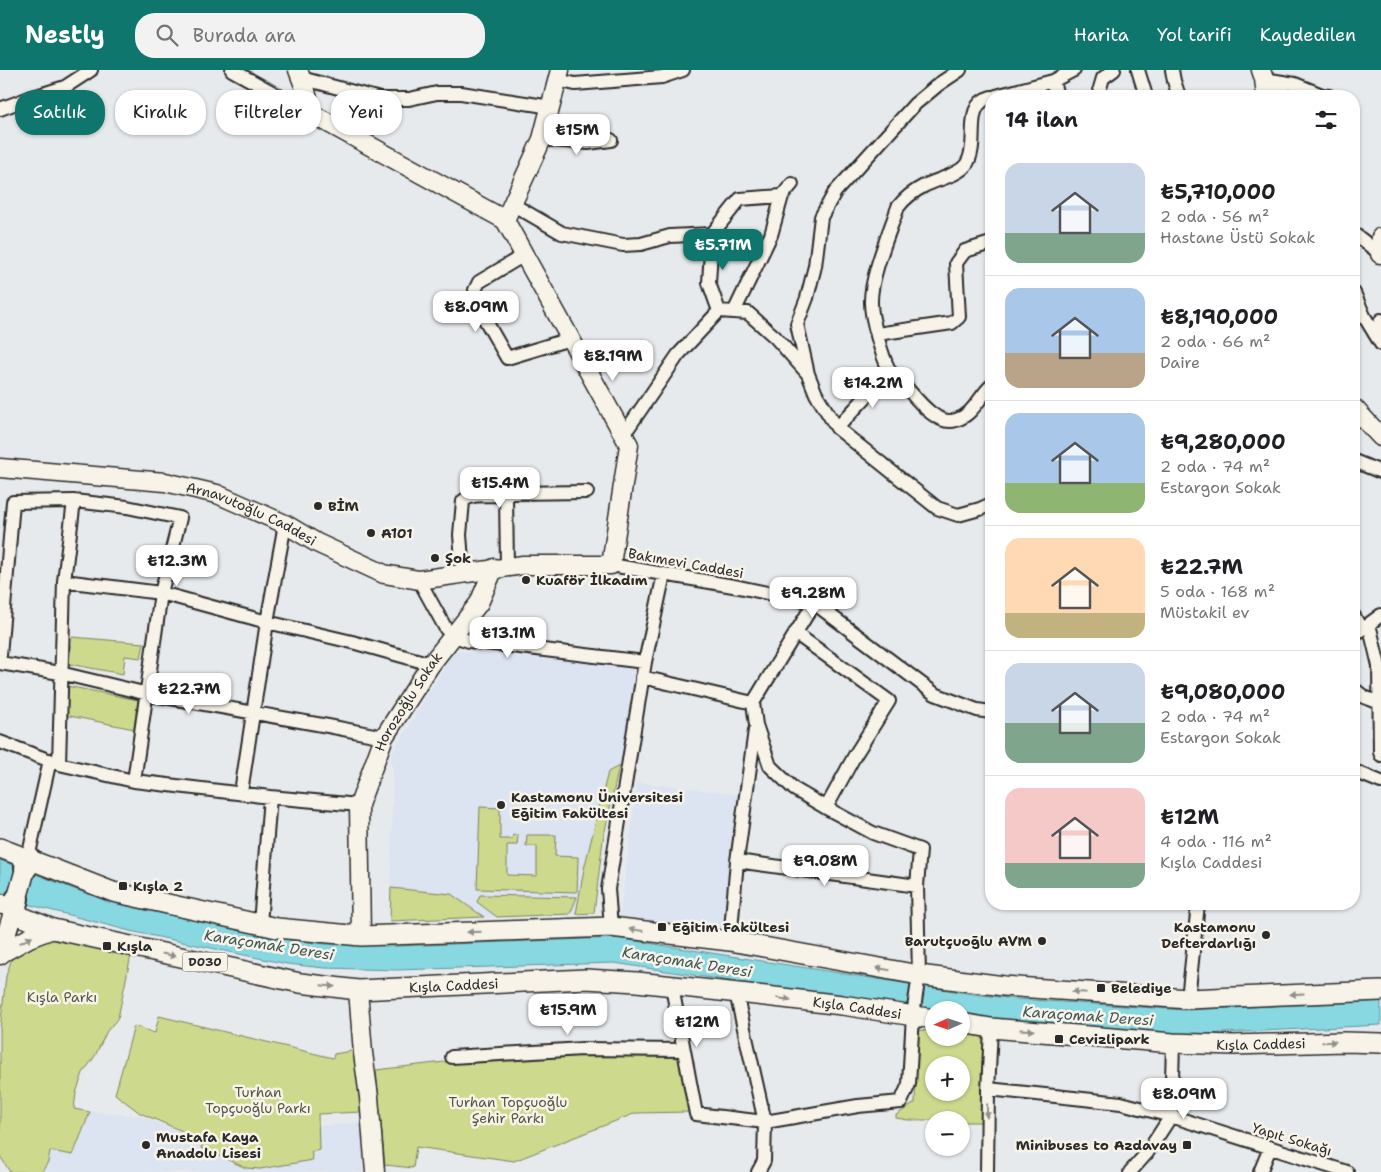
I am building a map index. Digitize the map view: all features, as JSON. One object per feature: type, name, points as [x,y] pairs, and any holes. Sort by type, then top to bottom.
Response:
[{"type":"main road","points":[[0,848],[27,863],[112,892],[277,928],[361,936],[611,927],[730,942],[919,975],[1004,986],[1184,999],[1381,991]]},
{"type":"main road","points":[[10,903],[27,863]]},
{"type":"main road","name":"Kışla Caddesi","points":[[10,903],[20,916],[53,929],[300,983],[358,990],[586,979],[637,982],[736,993],[925,1017]]},
{"type":"main road","name":"Kışla Caddesi","points":[[970,1024],[991,1028],[1173,1043],[1233,1045],[1381,1043]]},
{"type":"street","points":[[0,109],[65,87],[90,70]]},
{"type":"street","points":[[232,70],[268,90]]},
{"type":"street","points":[[506,495],[500,568],[523,565],[611,565],[630,445],[524,255],[508,212],[542,140],[559,75],[575,84],[662,77],[683,70]]},
{"type":"street","points":[[960,70],[915,104],[835,192],[821,217],[815,266],[807,298],[797,324],[808,374],[816,394],[837,428],[937,508],[958,515],[985,507]]},
{"type":"street","points":[[1019,90],[1054,81],[1074,70]]},
{"type":"street","points":[[1100,88],[1103,78],[1114,70]]},
{"type":"street","points":[[1138,70],[1144,90]]},
{"type":"street","points":[[1172,70],[1177,90]]},
{"type":"street","points":[[1264,73],[1265,90]]},
{"type":"street","points":[[1264,73],[1280,90]]},
{"type":"street","points":[[1264,73],[1310,90]]},
{"type":"street","points":[[300,74],[305,90]]},
{"type":"street","points":[[300,74],[380,99],[409,98],[437,93],[462,93],[551,107]]},
{"type":"street","points":[[1054,81],[1056,90]]},
{"type":"street","points":[[985,99],[978,105],[973,120],[974,142],[965,165],[954,173],[924,186],[905,198],[898,208],[872,288],[871,303],[877,334],[890,371],[914,395],[925,410],[947,421],[954,421],[965,417],[985,392]]},
{"type":"street","points":[[321,118],[508,212],[562,233],[623,245],[641,244],[670,236],[712,234]]},
{"type":"street","points":[[542,140],[588,143],[611,140]]},
{"type":"street","points":[[734,312],[771,235],[782,196],[792,184]]},
{"type":"street","points":[[720,311],[709,283],[712,234],[740,199],[782,196]]},
{"type":"street","points":[[1360,237],[1381,248]]},
{"type":"street","points":[[877,334],[952,323],[959,317],[956,263],[965,251],[985,246]]},
{"type":"street","points":[[524,255],[479,282],[474,290],[483,316],[507,358],[570,338]]},
{"type":"street","points":[[1360,307],[1379,341]]},
{"type":"street","points":[[720,311],[748,313],[775,337],[808,374]]},
{"type":"street","points":[[624,434],[678,355],[720,311]]},
{"type":"street","points":[[1379,341],[1381,320]]},
{"type":"street","points":[[837,428],[890,371]]},
{"type":"street","points":[[1360,414],[1381,437]]},
{"type":"street","points":[[1360,463],[1381,472]]},
{"type":"street","name":"Arnavutoğlu Caddesi","points":[[0,468],[165,482],[217,494],[284,524],[384,574],[419,580],[500,568]]},
{"type":"street","points":[[463,573],[460,534],[463,501],[469,496],[506,495],[512,493],[587,492]]},
{"type":"street","points":[[27,863],[54,762],[64,581],[74,501]]},
{"type":"street","points":[[0,655],[12,502],[74,501],[127,507],[180,518],[161,594],[134,782]]},
{"type":"street","points":[[241,792],[284,524]]},
{"type":"street","name":"Bakımevi Caddesi","points":[[611,565],[739,587],[814,603],[935,694],[977,710],[985,711]]},
{"type":"street","name":"Horozoğlu Sokak","points":[[361,936],[359,804],[384,737],[432,664],[478,603],[500,568]]},
{"type":"street","points":[[611,927],[608,889],[644,662],[664,574]]},
{"type":"street","points":[[419,580],[446,629],[454,636],[469,641],[644,662]]},
{"type":"street","points":[[64,581],[161,594],[432,664]]},
{"type":"street","points":[[672,987],[696,1114],[764,1122],[858,1106],[901,1102],[909,1084],[913,1015],[919,975],[917,886],[920,850],[873,833],[794,789],[770,766],[756,725],[753,703],[814,603]]},
{"type":"street","points":[[1381,615],[1361,630],[1379,666],[1381,755]]},
{"type":"street","points":[[795,633],[889,701],[855,755],[826,808]]},
{"type":"street","points":[[0,663],[60,673],[148,694],[384,737]]},
{"type":"street","points":[[642,677],[753,703]]},
{"type":"street","points":[[1360,694],[1380,703]]},
{"type":"street","points":[[730,942],[737,861],[756,725]]},
{"type":"street","points":[[0,742],[54,762],[134,782],[241,792],[270,797],[359,804]]},
{"type":"street","points":[[1360,773],[1381,782]]},
{"type":"street","points":[[260,924],[270,797]]},
{"type":"street","points":[[737,861],[917,886]]},
{"type":"street","points":[[0,954],[10,903]]},
{"type":"street","points":[[1184,999],[1192,910]]},
{"type":"street","points":[[1184,999],[1197,910]]},
{"type":"street","points":[[0,954],[29,938],[53,929]]},
{"type":"street","points":[[358,990],[375,1172]]},
{"type":"street","points":[[736,993],[764,1122],[764,1161],[758,1172]]},
{"type":"street","points":[[987,1172],[991,1028]]},
{"type":"street","points":[[1130,1172],[1148,1153],[1171,1116],[1173,1043]]},
{"type":"street","points":[[452,1057],[582,1049],[684,1050]]},
{"type":"street","name":"Yapıt Sokağı","points":[[988,1089],[1121,1103],[1171,1116],[1347,1172]]},
{"type":"street","points":[[1260,1172],[1270,1148]]},
{"type":"shaded area","name":"Kastamonu Üniversitesi Eğitim Fakültesi","points":[[454,651],[640,667],[603,840],[594,913],[390,921],[393,771],[390,757]]},
{"type":"shaded area","points":[[637,782],[744,795],[725,933],[620,917]]},
{"type":"shaded area","name":"Mustafa Kaya Anadolu Lisesi","points":[[90,1112],[140,1116],[259,1161],[318,1150],[318,1126],[367,1122],[368,1172],[42,1172],[48,1162],[50,1151],[73,1155]]},
{"type":"green space","points":[[72,637],[144,643],[141,658],[125,656],[123,674],[69,664]]},
{"type":"green space","points":[[67,686],[138,700],[134,729],[65,715]]},
{"type":"green space","points":[[619,766],[603,840],[594,913],[576,914],[584,869],[608,772]]},
{"type":"green space","points":[[480,807],[500,808],[500,839],[512,839],[513,835],[518,835],[517,845],[507,845],[507,875],[537,876],[537,846],[526,846],[527,835],[556,835],[555,856],[578,857],[577,892],[477,889]]},
{"type":"green space","points":[[391,888],[451,894],[484,917],[390,921]]},
{"type":"green space","points":[[480,895],[577,897],[570,914],[497,917],[477,902]]},
{"type":"green space","name":"Kışla Parkı","points":[[50,935],[131,955],[118,1018],[107,1031],[95,1056],[83,1073],[76,1093],[74,1109],[90,1112],[73,1155],[50,1151],[48,1162],[42,1172],[10,1172],[0,1156],[0,1029],[6,976],[13,955]]},
{"type":"green space","name":"Turhan Topçuoğlu Parkı","points":[[159,1016],[333,1058],[334,1054],[357,1050],[362,1112],[318,1114],[319,1150],[311,1152],[313,1160],[260,1169],[246,1168],[201,1148],[203,1140],[140,1113],[115,1094],[134,1026],[155,1033]]},
{"type":"green space","points":[[917,1030],[925,1030],[925,1046],[970,1046],[970,1035],[989,1038],[987,1122],[970,1122],[970,1111],[925,1111],[925,1120],[896,1118],[896,1115],[915,1103]]},
{"type":"green space","name":"Turhan Topçuoğlu Şehir Parkı","points":[[680,1052],[690,1112],[636,1113],[514,1161],[416,1147],[413,1168],[385,1165],[376,1070],[444,1062]]},
{"type":"water","name":"Karaçomak Deresi","points":[[0,860],[74,889],[120,904],[291,940],[325,944],[396,946],[616,938],[973,994],[1016,999],[1185,1010],[1381,1001],[1381,1025],[1185,1035],[970,1018],[970,1001],[925,1001],[925,1011],[614,963],[397,970],[324,968],[287,964],[130,931],[0,897]]},
{"type":"place","name":"BİM","points":[[318,506]]},
{"type":"place","name":"A101","points":[[371,533]]},
{"type":"place","name":"Şok","points":[[435,558]]},
{"type":"place","name":"Kuaför İlkadım","points":[[526,580]]},
{"type":"place","name":"Kastamonu Üniversitesi Eğitim Fakültesi","points":[[501,805]]},
{"type":"place","name":"Kışla 2","points":[[123,886]]},
{"type":"place","name":"Eğitim Fakültesi","points":[[662,927]]},
{"type":"place","name":"Kastamonu Defterdarlığı","points":[[1266,935]]},
{"type":"place","name":"Barutçuoğlu AVM","points":[[1042,941]]},
{"type":"place","name":"Kışla","points":[[107,946]]},
{"type":"place","name":"Belediye","points":[[1101,988]]},
{"type":"place","name":"Cevizlipark","points":[[1059,1039]]},
{"type":"place","name":"Mustafa Kaya Anadolu Lisesi","points":[[146,1145]]},
{"type":"place","name":"Minibuses to Azdavay","points":[[1187,1145]]}]
